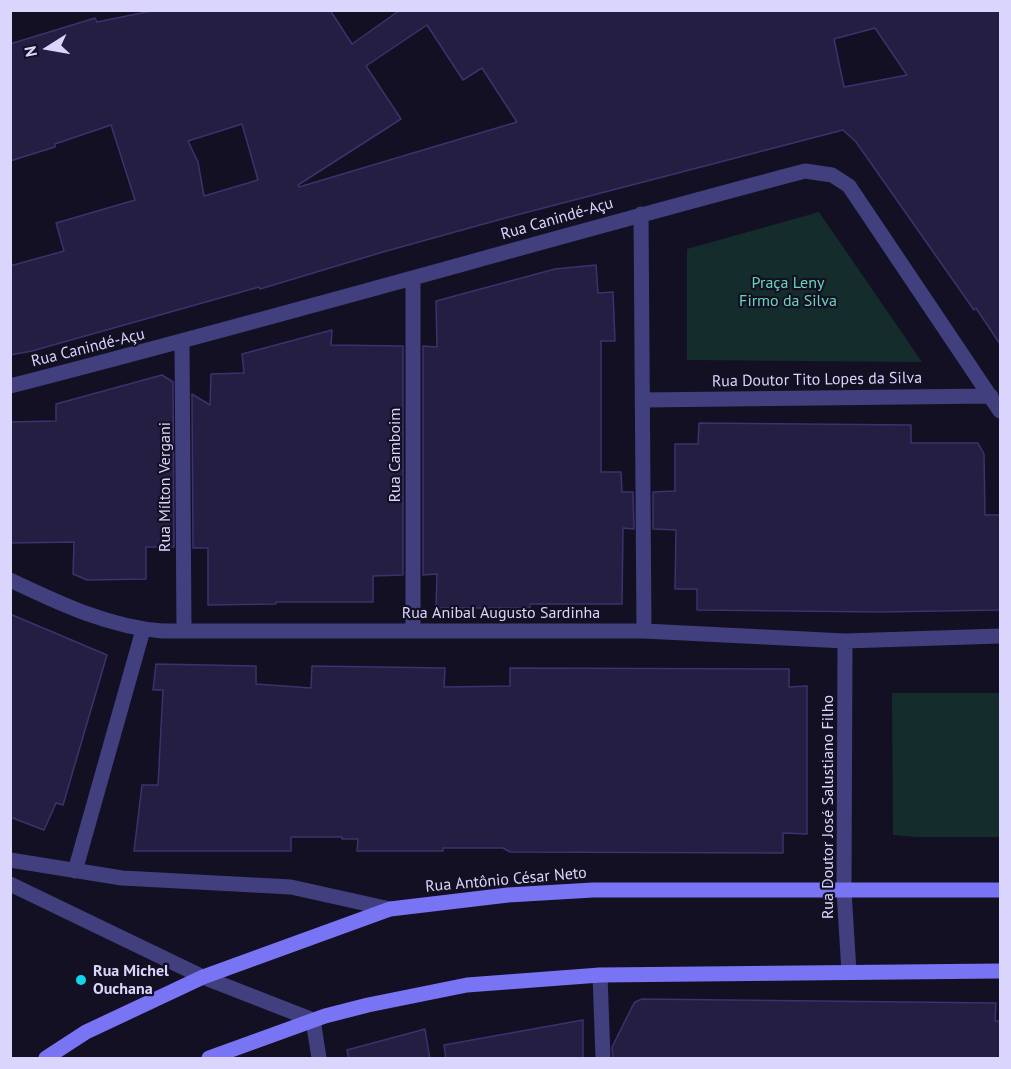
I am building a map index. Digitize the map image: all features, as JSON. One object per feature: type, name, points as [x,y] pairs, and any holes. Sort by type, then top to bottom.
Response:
[{"type":"street","name":"Rua Canindé-Açu","points":[[10,386],[182,343],[641,214],[805,171],[832,175],[849,186],[1000,411]]},
{"type":"street","points":[[641,214],[644,631]]},
{"type":"street","name":"Rua Camboim","points":[[413,278],[413,631]]},
{"type":"street","name":"Rua Mílton Vergani","points":[[182,343],[184,631]]},
{"type":"street","name":"Rua Doutor Tito Lopes da Silva","points":[[642,400],[991,396]]},
{"type":"street","name":"Rua Anibal Augusto Sardinha","points":[[10,580],[81,613],[143,630],[644,631],[845,641],[1000,636]]},
{"type":"street","points":[[75,871],[143,630]]},
{"type":"street","name":"Rua Doutor José Salustiano Filho","points":[[845,641],[844,891],[849,972]]},
{"type":"street","points":[[10,860],[122,878],[291,887],[390,909]]},
{"type":"street","points":[[10,884],[203,977],[313,1020]]},
{"type":"street","name":"Rua Antônio César Neto","points":[[46,1059],[86,1032],[203,977],[390,909],[508,895],[593,890],[1000,890]]},
{"type":"street","points":[[209,1059],[313,1020],[368,1005],[467,985],[600,975],[1000,971]]},
{"type":"street","points":[[600,975],[603,1059]]},
{"type":"street","points":[[313,1020],[319,1059]]},
{"type":"green space","name":"Praça Leny Firmo da Silva","points":[[819,212],[922,362],[687,360],[687,249]]},
{"type":"green space","points":[[892,693],[1000,693],[1000,837],[893,835]]},
{"type":"building","points":[[156,10],[330,10],[352,44],[400,10],[1000,10],[1000,344],[856,142],[843,130],[509,217],[260,289],[259,287],[32,351],[10,355],[10,266],[64,251],[56,223],[135,200],[111,125],[55,144],[55,147],[10,161],[10,44],[95,18],[97,22]],"holes":[[[427,25],[463,80],[482,68],[517,122],[299,187],[298,185],[401,119],[366,66]],[[875,28],[907,75],[844,87],[834,39]],[[242,124],[258,180],[204,196],[198,162],[188,141]]]},
{"type":"building","points":[[596,265],[598,293],[613,292],[615,341],[601,341],[601,472],[621,472],[622,492],[633,492],[634,529],[623,528],[622,604],[530,604],[530,608],[436,608],[437,574],[423,575],[423,346],[437,347],[436,301],[555,269]]},
{"type":"building","points":[[332,330],[331,345],[403,346],[403,575],[373,576],[373,602],[208,605],[208,548],[193,548],[192,394],[210,405],[211,374],[244,373],[242,354]]},
{"type":"building","points":[[162,375],[173,382],[174,547],[146,547],[146,579],[87,580],[73,574],[74,542],[10,543],[10,422],[56,421],[56,404]]},
{"type":"building","points":[[699,423],[911,425],[911,443],[978,443],[984,454],[985,515],[1000,515],[1000,610],[881,612],[697,610],[697,589],[675,589],[676,530],[653,529],[653,492],[675,491],[675,444],[698,444]]},
{"type":"building","points":[[10,614],[107,655],[63,805],[56,803],[44,830],[10,817]]},
{"type":"building","points":[[156,664],[256,666],[256,684],[311,688],[312,666],[445,668],[444,687],[510,686],[510,668],[789,669],[789,687],[807,686],[807,834],[783,833],[783,853],[510,852],[503,848],[357,851],[358,839],[342,839],[342,837],[291,837],[291,851],[134,851],[142,785],[158,785],[163,690],[153,690]]},
{"type":"building","points":[[642,999],[996,1003],[995,1021],[1000,1021],[1000,1059],[613,1059],[612,1047],[635,1002]]},
{"type":"building","points":[[583,1020],[583,1059],[446,1059],[444,1045]]},
{"type":"building","points":[[425,1029],[430,1059],[349,1059],[347,1050]]},
{"type":"place","name":"Rua Michel Ouchana","points":[[81,980]]}]
